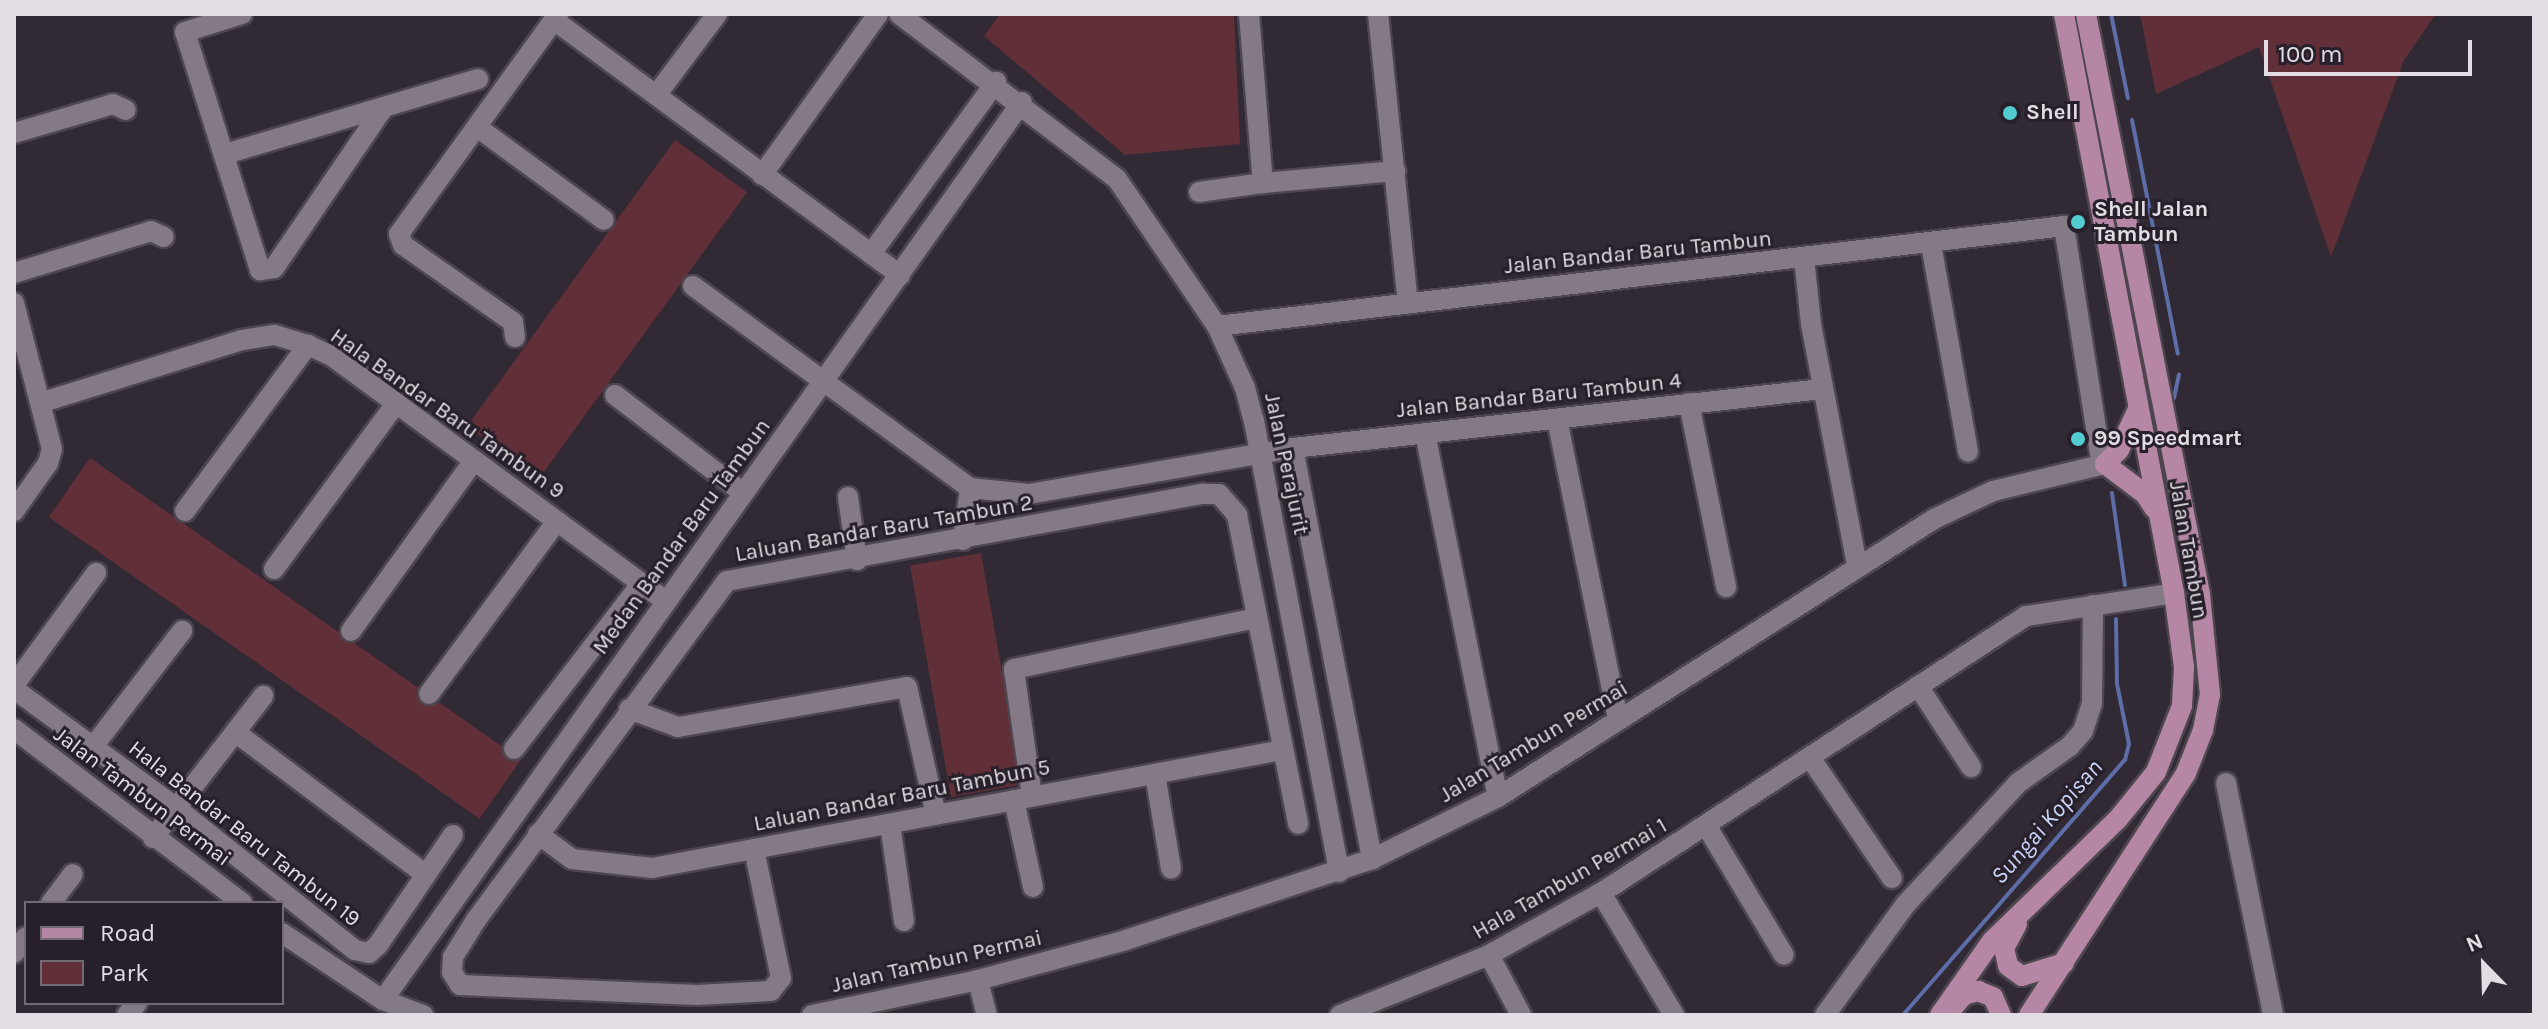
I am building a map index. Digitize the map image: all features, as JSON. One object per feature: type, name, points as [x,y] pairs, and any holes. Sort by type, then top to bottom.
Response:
[{"type":"main road","name":"Jalan Tambun","points":[[1940,1015],[1992,941],[2118,819],[2156,772],[2182,706],[2184,667],[2174,593],[2064,14]]},
{"type":"main road","name":"Jalan Tambun","points":[[2029,1015],[2186,773],[2203,730],[2211,672],[2200,594],[2086,14]]},
{"type":"main road","points":[[2138,409],[2119,450],[2104,464],[2145,494],[2157,511]]},
{"type":"main road","points":[[2024,911],[2004,948],[2008,966],[2022,976],[2064,963]]},
{"type":"main road","points":[[1946,1015],[1964,995],[1978,991],[1993,997],[2001,1015]]},
{"type":"street","points":[[242,14],[185,32],[260,270],[274,268],[384,107]]},
{"type":"street","points":[[657,94],[717,14]]},
{"type":"street","points":[[762,175],[878,14]]},
{"type":"street","name":"Jalan Perajurit","points":[[899,14],[996,82],[1117,179],[1217,326],[1245,388],[1261,453],[1339,872]]},
{"type":"street","points":[[1249,14],[1263,183]]},
{"type":"street","points":[[1378,14],[1408,303]]},
{"type":"street","points":[[515,337],[513,322],[403,245],[401,231],[556,17],[762,175],[900,275]]},
{"type":"street","points":[[225,154],[478,79]]},
{"type":"street","points":[[871,254],[996,82]]},
{"type":"street","name":"Medan Bandar Baru Tambun","points":[[383,1000],[1022,102]]},
{"type":"street","points":[[14,133],[113,104],[126,110]]},
{"type":"street","points":[[477,127],[604,220]]},
{"type":"street","points":[[1199,192],[1395,171]]},
{"type":"street","name":"Jalan Bandar Baru Tambun","points":[[1217,326],[2064,226],[2104,464]]},
{"type":"street","points":[[14,273],[151,231],[164,237]]},
{"type":"street","points":[[1931,244],[1968,452]]},
{"type":"street","points":[[1804,258],[1822,389],[1857,566]]},
{"type":"street","points":[[693,286],[825,379],[970,488],[963,540]]},
{"type":"street","points":[[14,303],[43,402],[50,459],[14,511]]},
{"type":"street","name":"Hala Bandar Baru Tambun 9","points":[[43,402],[242,340],[275,335],[308,345],[332,356],[665,601]]},
{"type":"street","points":[[185,511],[308,345]]},
{"type":"street","name":"Jalan Bandar Baru Tambun 4","points":[[970,488],[1029,494],[1293,448],[1822,389]]},
{"type":"street","points":[[615,395],[743,493]]},
{"type":"street","points":[[1689,403],[1726,587]]},
{"type":"street","points":[[274,569],[395,405]]},
{"type":"street","points":[[1557,419],[1618,720]]},
{"type":"street","points":[[1425,433],[1498,797]]},
{"type":"street","points":[[1293,448],[1372,859]]},
{"type":"street","points":[[351,631],[473,462]]},
{"type":"street","name":"Jalan Tambun Permai","points":[[812,1015],[978,980],[1246,905],[1372,859],[1498,797],[1934,519],[1993,491],[2104,464]]},
{"type":"street","name":"Laluan Bandar Baru Tambun 2","points":[[754,849],[781,978],[771,991],[697,995],[460,985],[452,972],[453,957],[538,834],[727,581],[1219,494],[1237,515],[1255,618]]},
{"type":"street","points":[[848,497],[857,560]]},
{"type":"street","points":[[429,694],[557,521]]},
{"type":"street","points":[[14,687],[96,573]]},
{"type":"street","points":[[514,749],[641,584]]},
{"type":"street","name":"Hala Tambun Permai 1","points":[[1340,1015],[1363,1012],[1489,955],[1601,893],[1707,827],[2026,616],[2174,593]]},
{"type":"street","points":[[1825,1015],[1906,904],[2018,783],[2070,746],[2083,731],[2092,703],[2093,605]]},
{"type":"street","points":[[1033,887],[1012,675],[1020,665],[1255,618],[1298,824]]},
{"type":"street","points":[[92,748],[182,631]]},
{"type":"street","points":[[1918,686],[1971,767]]},
{"type":"street","name":"Hala Bandar Baru Tambun 19","points":[[14,687],[175,807],[355,950],[369,953],[378,945],[453,835]]},
{"type":"street","points":[[629,709],[678,727],[907,687],[936,815]]},
{"type":"street","points":[[153,838],[263,696]]},
{"type":"street","points":[[235,732],[425,874]]},
{"type":"street","name":"Jalan Tambun Permai","points":[[17,736],[239,901]]},
{"type":"street","name":"Laluan Bandar Baru Tambun 5","points":[[538,834],[572,859],[652,868],[1282,750]]},
{"type":"street","points":[[1811,759],[1892,878]]},
{"type":"street","points":[[1155,774],[1171,869]]},
{"type":"street","points":[[2226,783],[2273,1015]]},
{"type":"street","points":[[890,824],[904,921]]},
{"type":"street","points":[[1707,827],[1784,955]]},
{"type":"street","points":[[53,901],[73,874]]},
{"type":"street","points":[[1601,893],[1674,1015]]},
{"type":"street","points":[[284,934],[383,1000],[423,1015]]},
{"type":"street","points":[[1489,955],[1521,1015]]},
{"type":"street","points":[[978,980],[987,1015]]},
{"type":"green space","points":[[1000,14],[1234,14],[1240,144],[1125,155],[984,36]]},
{"type":"green space","points":[[2140,14],[2436,14],[2404,60],[2331,257],[2259,47],[2156,94]]},
{"type":"green space","points":[[675,140],[747,192],[539,479],[467,426]]},
{"type":"green space","points":[[90,458],[521,760],[480,819],[49,517]]},
{"type":"green space","points":[[981,553],[1022,784],[951,797],[910,566]]},
{"type":"waterway","points":[[2111,14],[2128,98]]},
{"type":"waterway","points":[[2132,120],[2178,354]]},
{"type":"waterway","points":[[2174,398],[2179,375]]},
{"type":"waterway","points":[[2112,493],[2125,585]]},
{"type":"waterway","name":"Sungai Kopisan","points":[[1903,1015],[2125,760],[2129,744],[2117,684],[2116,619]]},
{"type":"place","name":"Shell","points":[[2010,113]]},
{"type":"place","name":"Shell Jalan Tambun","points":[[2078,222]]},
{"type":"place","name":"99 Speedmart","points":[[2078,439]]}]
